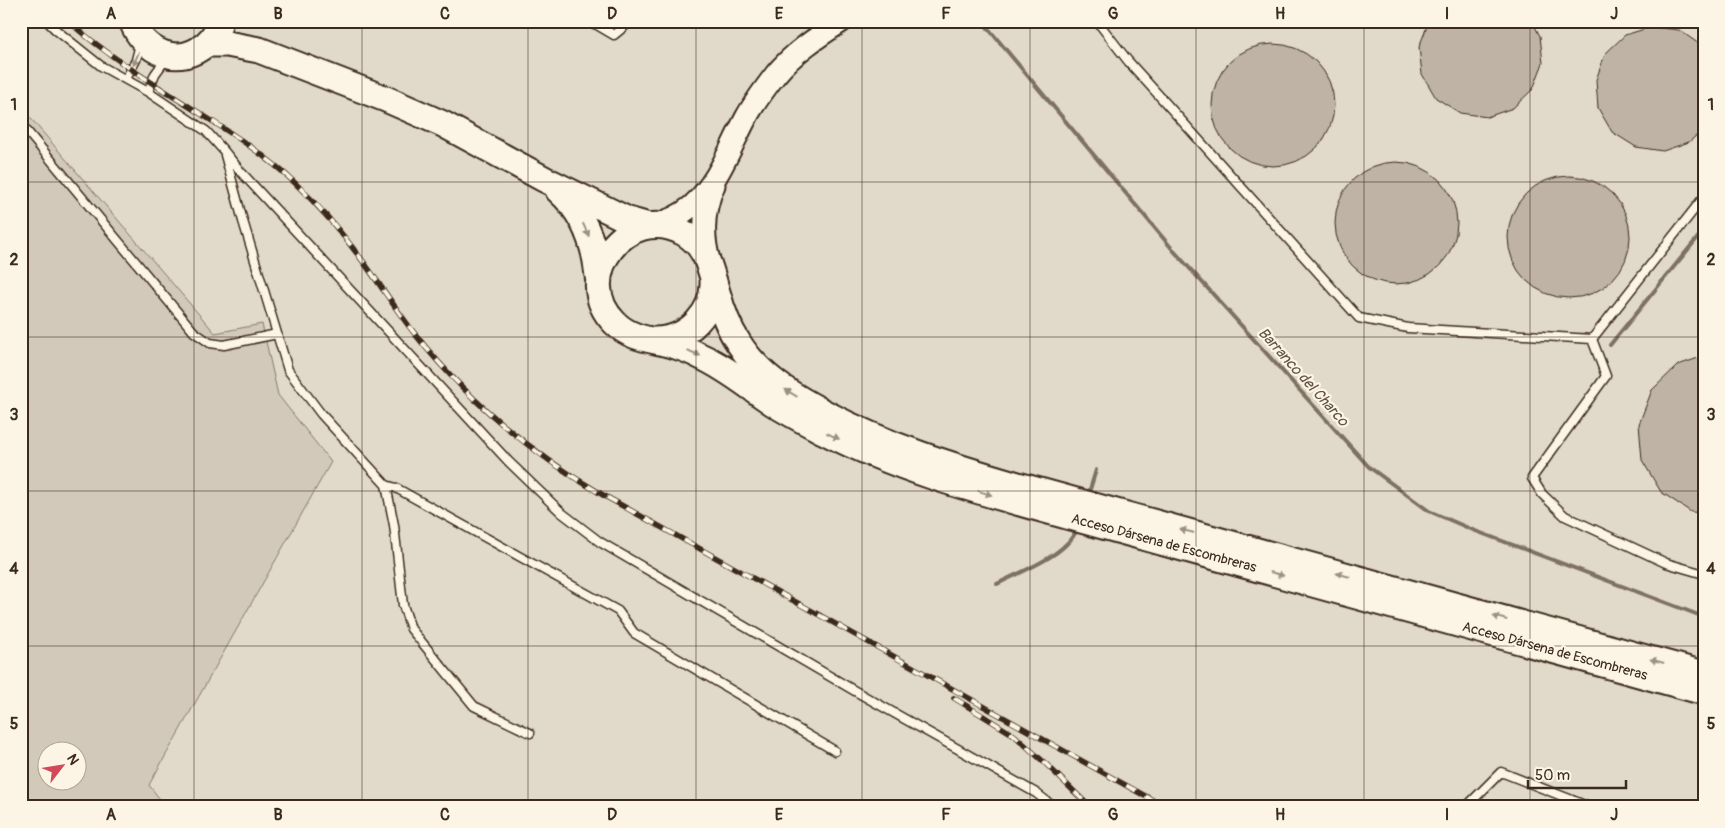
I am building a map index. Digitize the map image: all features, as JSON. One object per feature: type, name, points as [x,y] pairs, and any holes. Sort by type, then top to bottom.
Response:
[{"type":"highway","points":[[136,29],[152,49],[170,55],[182,56],[193,53],[206,44],[212,38],[220,21]]},
{"type":"highway","points":[[229,21],[258,50]]},
{"type":"highway","points":[[206,44],[227,44],[258,50],[386,99],[443,124],[544,179],[628,220],[650,226]]},
{"type":"highway","points":[[544,179],[560,191],[572,204],[587,230],[595,255],[599,289]]},
{"type":"highway","name":"Acceso Dársena de Escombreras","points":[[650,226],[668,227],[685,234],[699,246],[711,271],[731,331],[749,358],[760,370],[784,390],[810,405],[883,440],[938,461],[1699,687],[1054,513],[932,477],[876,456],[825,432],[776,405],[733,375],[701,356],[681,348],[630,334],[616,324],[606,311],[599,289],[602,264],[611,248],[632,231],[650,226]]},
{"type":"highway","name":"Acceso Dársena de Escombreras","points":[[648,340],[665,340],[674,337],[684,333],[698,322],[710,300],[713,284],[711,271]]},
{"type":"main road","points":[[711,271],[706,249],[704,219],[711,192],[747,116],[777,73],[812,40],[842,21]]},
{"type":"main road","points":[[650,226],[673,218],[692,206],[707,190],[724,162]]},
{"type":"lane","points":[[47,21],[101,66],[148,92],[206,131],[241,172],[509,462],[562,513],[600,542],[855,691],[1036,793],[1054,807]]},
{"type":"lane","points":[[585,21],[597,25],[614,35],[631,21]]},
{"type":"lane","points":[[1097,21],[1128,61],[1359,318],[1408,328],[1592,339]]},
{"type":"lane","points":[[126,79],[136,60],[139,49],[136,29]]},
{"type":"lane","points":[[148,92],[160,65],[170,55]]},
{"type":"lane","points":[[21,124],[194,332],[210,343],[224,345],[277,334]]},
{"type":"lane","points":[[224,151],[288,370],[321,414],[386,485],[396,488],[618,611],[634,634],[835,751]]},
{"type":"lane","points":[[1592,339],[1704,197]]},
{"type":"lane","points":[[1592,339],[1606,376],[1532,478],[1542,494],[1565,516],[1666,563],[1704,574]]},
{"type":"lane","points":[[386,485],[394,525],[403,605],[411,629],[474,706],[530,733]]},
{"type":"lane","points":[[1466,807],[1501,772],[1590,807]]},
{"type":"shaded area","points":[[21,21],[1704,21],[1704,807],[166,807],[149,785],[331,462],[278,395],[262,325],[215,333],[21,107]]},
{"type":"shaded area","points":[[21,107],[215,333],[262,324],[278,395],[331,462],[149,785],[166,807],[21,807]]},
{"type":"building","points":[[1429,21],[1532,21],[1540,36],[1543,63],[1533,89],[1513,108],[1487,117],[1460,113],[1436,98],[1422,74],[1419,47]]},
{"type":"building","points":[[1651,27],[1679,30],[1704,49],[1704,129],[1689,142],[1663,151],[1636,147],[1612,132],[1598,108],[1596,80],[1605,54],[1625,35]]},
{"type":"building","points":[[1273,44],[1296,48],[1316,62],[1330,82],[1334,105],[1330,128],[1316,148],[1296,162],[1273,166],[1250,162],[1230,148],[1216,128],[1212,105],[1216,82],[1230,62],[1250,48]]},
{"type":"building","points":[[1396,162],[1419,166],[1439,180],[1453,200],[1457,223],[1453,246],[1439,266],[1419,280],[1396,284],[1373,280],[1353,266],[1339,246],[1335,223],[1339,200],[1353,180],[1373,166]]},
{"type":"building","points":[[1569,176],[1592,180],[1612,194],[1626,214],[1630,237],[1626,260],[1612,280],[1592,294],[1569,298],[1546,294],[1526,280],[1512,260],[1508,237],[1512,214],[1526,194],[1546,180]]},
{"type":"building","points":[[1704,356],[1704,513],[1691,512],[1661,492],[1642,460],[1639,424],[1652,390],[1678,365]]},
{"type":"waterway","name":"Barranco del Charco","points":[[982,21],[1174,251],[1369,467],[1429,511],[1473,530],[1704,617]]},
{"type":"waterway","points":[[1610,345],[1704,230]]},
{"type":"waterway","points":[[1088,496],[1096,470]]},
{"type":"waterway","points":[[997,584],[1055,554],[1073,537],[1078,527]]},
{"type":"railway","points":[[68,21],[116,59],[238,138],[284,173],[339,230],[401,316],[456,381],[478,403],[526,443],[576,479],[1165,807]]},
{"type":"railway","points":[[954,698],[1014,735],[1090,807]]}]
